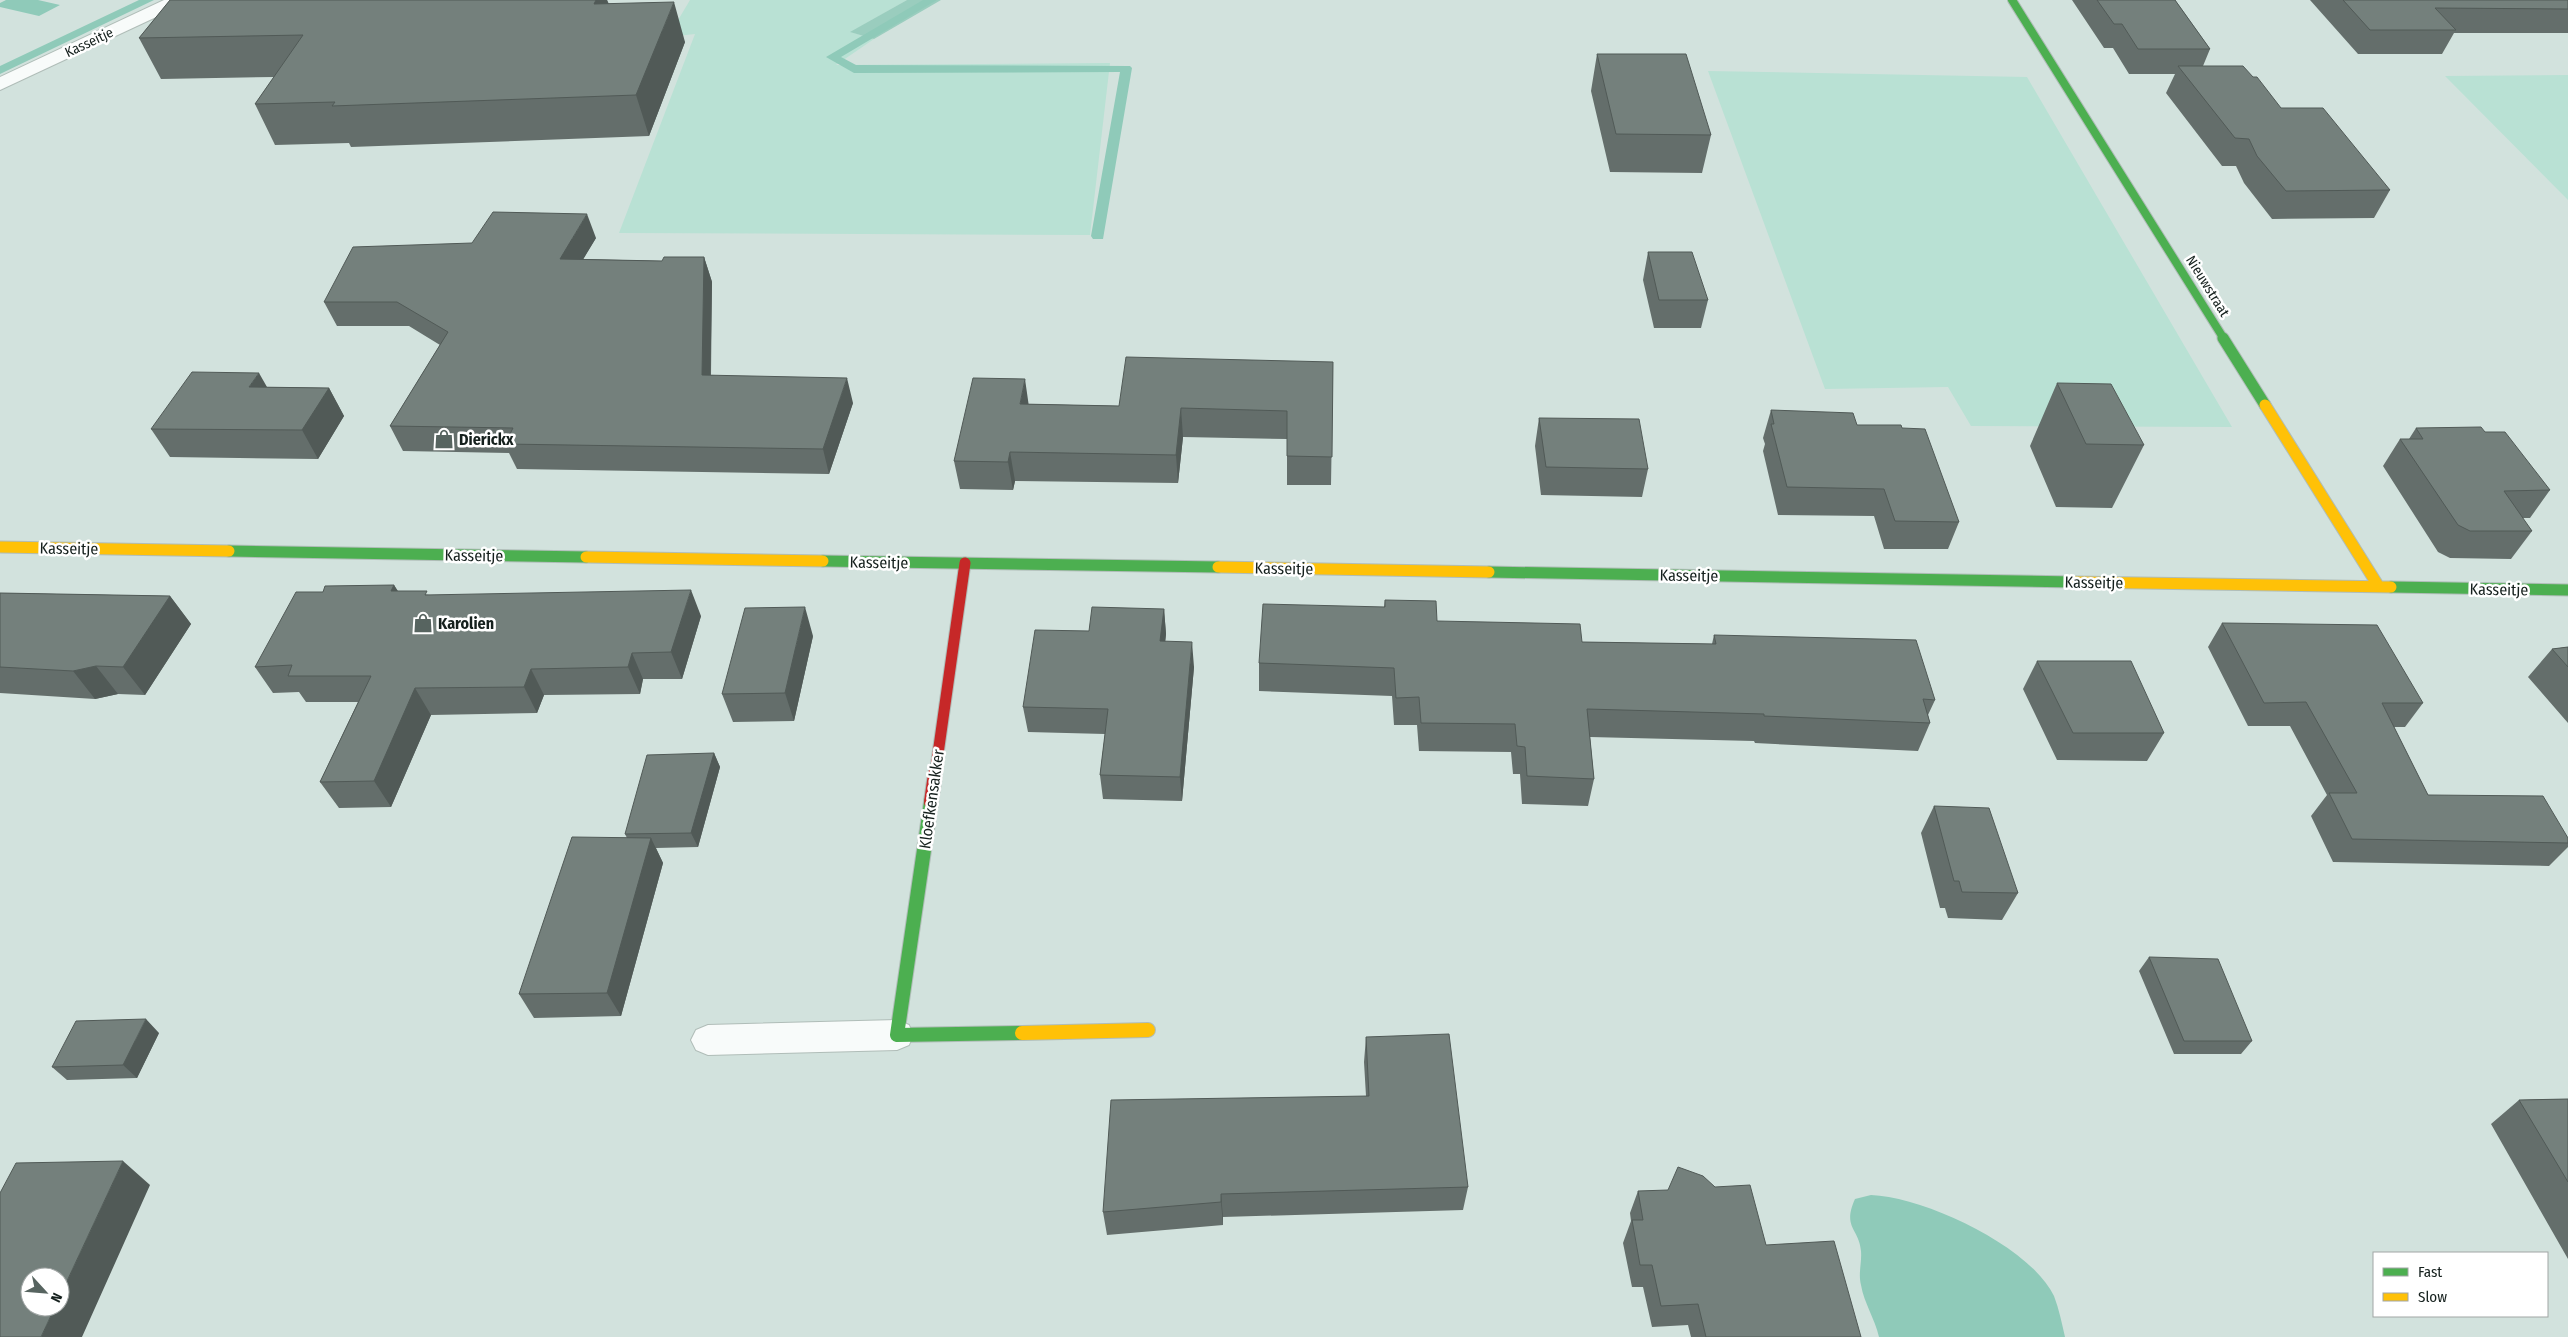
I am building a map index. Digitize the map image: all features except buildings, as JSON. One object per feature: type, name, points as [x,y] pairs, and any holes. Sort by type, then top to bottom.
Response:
[{"type":"street","name":"Kasseitje","points":[[0,84],[178,0]]},
{"type":"street","name":"Nieuwstraat","points":[[2012,0],[2379,587]]},
{"type":"street","name":"Kasseitje","points":[[0,547],[2568,590]]},
{"type":"street","name":"Kloefkensakker","points":[[897,1035],[965,563]]},
{"type":"street","points":[[708,1040],[1148,1030]]},
{"type":"shaded area","points":[[6,0],[38,0],[60,5],[39,16],[0,7],[0,3]]},
{"type":"shaded area","points":[[690,0],[907,0],[851,32],[874,39],[836,65],[1110,63],[1090,235],[619,233],[695,34],[668,37]]},
{"type":"shaded area","points":[[907,0],[941,0],[874,39],[850,32]]},
{"type":"shaded area","points":[[1708,71],[2027,77],[2232,427],[1971,426],[1948,387],[1825,389]]},
{"type":"shaded area","points":[[2568,75],[2568,200],[2445,76]]},
{"type":"shaded area","points":[[1871,1195],[1893,1198],[1946,1215],[2000,1243],[2023,1259],[2041,1277],[2054,1296],[2065,1337],[1879,1337],[1862,1292],[1860,1281],[1860,1243],[1852,1227],[1850,1216],[1855,1199]]},
{"type":"waterway","points":[[0,70],[148,0]]},
{"type":"waterway","points":[[931,0],[832,57],[854,69],[1126,68],[1098,236]]},
{"type":"traffic: fast","points":[[2012,0],[2265,405]]},
{"type":"traffic: fast","points":[[229,551],[586,557]]},
{"type":"traffic: fast","points":[[823,561],[1218,567]]},
{"type":"traffic: fast","points":[[1489,572],[2075,582]]},
{"type":"traffic: fast","points":[[2391,587],[2568,590]]},
{"type":"traffic: fast","points":[[931,802],[897,1035],[1022,1033]]},
{"type":"traffic: slow","points":[[2265,405],[2379,587]]},
{"type":"traffic: slow","points":[[0,547],[229,551]]},
{"type":"traffic: slow","points":[[586,557],[823,561]]},
{"type":"traffic: slow","points":[[1218,567],[1489,572]]},
{"type":"traffic: slow","points":[[2075,582],[2391,587]]},
{"type":"traffic: slow","points":[[1022,1033],[1148,1030]]},
{"type":"traffic: jam","points":[[931,802],[965,563]]},
{"type":"place","name":"Dierickx","points":[[444,439]]},
{"type":"place","name":"Karolien","points":[[423,623]]}]
